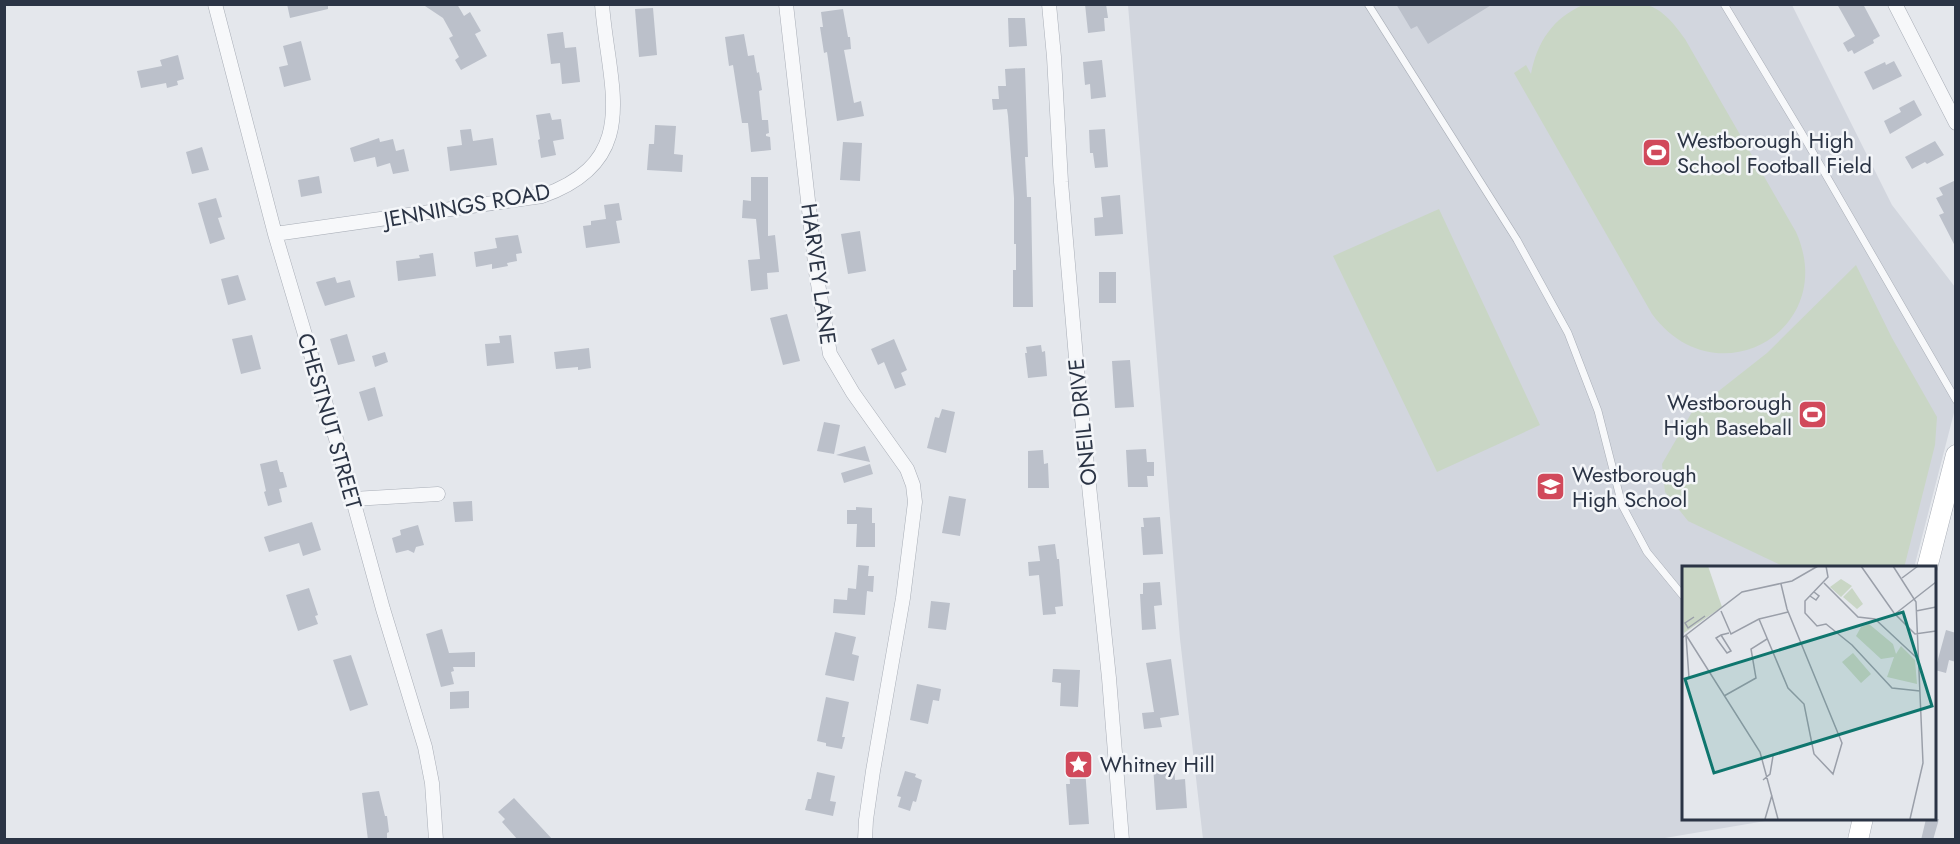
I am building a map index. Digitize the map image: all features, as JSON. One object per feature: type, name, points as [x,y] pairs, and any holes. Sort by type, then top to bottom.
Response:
[{"type":"street","name":"CHESTNUT STREET","points":[[215,4],[275,234],[425,747],[432,783],[436,840]]},
{"type":"street","name":"JENNINGS ROAD","points":[[275,234],[542,196],[570,184],[586,172],[604,151],[613,121],[615,101],[602,4]]},
{"type":"street","name":"HARVEY LANE","points":[[786,4],[816,272],[830,354],[853,393],[907,469],[913,485],[915,502],[903,598],[873,771],[866,820],[866,840]]},
{"type":"street","name":"ONEIL DRIVE","points":[[1049,4],[1076,358],[1109,678],[1122,840]]},
{"type":"street","points":[[1895,4],[1956,123]]},
{"type":"street","points":[[1928,566],[1956,455]]},
{"type":"street","points":[[353,499],[438,494]]},
{"type":"street","points":[[1857,840],[1863,820]]},
{"type":"lane","points":[[1368,4],[1517,240],[1568,333],[1598,411],[1622,505],[1647,552],[1682,595]]},
{"type":"lane","points":[[1724,4],[1807,142],[1956,400]]},
{"type":"shaded area","name":"Westborough High School","points":[[1128,5],[1792,5],[1892,205],[1955,287],[1956,405],[1915,566],[1682,566],[1682,820],[1771,820],[1653,840],[1203,839],[1180,639]]},
{"type":"green space","name":"Westborough High School Football Field","points":[[1623,3],[1646,5],[1658,10],[1673,23],[1685,39],[1796,232],[1805,267],[1801,298],[1787,324],[1764,342],[1737,352],[1708,352],[1678,339],[1652,314],[1514,73],[1526,65],[1531,74],[1537,52],[1548,32],[1572,10],[1583,5]]},
{"type":"green space","points":[[1439,209],[1540,425],[1437,472],[1333,256]]},
{"type":"green space","name":"Westborough High Baseball","points":[[1856,265],[1892,338],[1937,417],[1935,445],[1905,566],[1783,566],[1688,521],[1665,492],[1662,464],[1692,412],[1767,353]]},
{"type":"building","points":[[287,4],[328,4],[328,9],[290,18]]},
{"type":"building","points":[[422,4],[457,4],[464,16],[470,12],[481,31],[475,34],[487,56],[461,70],[455,60],[459,57],[449,38],[453,36],[443,18]]},
{"type":"building","points":[[1085,4],[1106,4],[1108,18],[1104,18],[1105,31],[1088,33]]},
{"type":"building","points":[[1396,4],[1493,4],[1428,44],[1417,26],[1411,29]]},
{"type":"building","points":[[1837,4],[1863,4],[1880,36],[1873,40],[1874,43],[1854,54],[1852,50],[1848,52],[1843,43],[1855,36]]},
{"type":"building","points":[[653,8],[657,55],[639,57],[635,9]]},
{"type":"building","points":[[843,9],[851,49],[844,50],[854,103],[861,101],[864,116],[837,121],[827,52],[824,53],[820,27],[823,27],[821,12]]},
{"type":"building","points":[[1008,18],[1025,18],[1027,46],[1009,47]]},
{"type":"building","points":[[563,32],[565,48],[576,47],[580,82],[562,84],[560,63],[551,64],[547,34]]},
{"type":"building","points":[[744,34],[748,56],[754,55],[757,73],[759,72],[762,90],[759,91],[762,120],[768,120],[769,133],[766,136],[770,137],[771,150],[751,152],[748,123],[742,123],[733,65],[729,66],[725,37]]},
{"type":"building","points":[[301,41],[311,80],[284,87],[279,67],[288,65],[283,46]]},
{"type":"building","points":[[178,55],[184,79],[177,81],[178,85],[167,88],[166,83],[141,88],[137,71],[162,66],[160,60]]},
{"type":"building","points":[[1102,60],[1106,97],[1091,99],[1090,84],[1085,85],[1083,62]]},
{"type":"building","points":[[1894,61],[1902,76],[1873,90],[1864,72],[1885,62],[1886,65]]},
{"type":"building","points":[[1025,68],[1028,157],[1025,157],[1027,197],[1031,197],[1033,307],[1013,307],[1016,244],[1014,244],[1014,198],[1008,116],[1007,109],[993,110],[992,99],[999,99],[998,86],[1006,86],[1005,69]]},
{"type":"building","points":[[1914,100],[1922,115],[1890,134],[1884,121],[1901,112],[1899,108]]},
{"type":"building","points":[[550,113],[552,120],[561,119],[564,139],[553,141],[556,155],[541,158],[536,115]]},
{"type":"building","points":[[655,125],[676,126],[674,154],[683,155],[682,172],[647,170],[649,144],[654,144]]},
{"type":"building","points":[[471,129],[473,141],[493,138],[497,165],[450,171],[447,147],[462,145],[460,130]]},
{"type":"building","points":[[1105,129],[1108,167],[1095,168],[1093,153],[1090,153],[1089,130]]},
{"type":"building","points":[[379,138],[380,142],[393,139],[396,151],[404,149],[409,171],[393,174],[390,163],[377,167],[375,157],[354,162],[350,148]]},
{"type":"building","points":[[1935,141],[1944,155],[1912,169],[1905,157]]},
{"type":"building","points":[[843,142],[862,143],[860,181],[840,180]]},
{"type":"building","points":[[202,147],[209,170],[192,174],[186,152]]},
{"type":"building","points":[[319,176],[322,193],[301,197],[298,180]]},
{"type":"building","points":[[751,177],[768,177],[768,236],[775,235],[779,272],[767,273],[768,289],[751,291],[748,260],[760,259],[756,219],[742,218],[743,200],[751,201]]},
{"type":"building","points":[[1956,180],[1956,248],[1939,215],[1944,213],[1936,198],[1943,195],[1939,188]]},
{"type":"building","points":[[1120,195],[1123,234],[1095,236],[1094,218],[1103,217],[1101,197]]},
{"type":"building","points":[[216,198],[222,217],[218,218],[225,239],[210,244],[198,203]]},
{"type":"building","points":[[619,203],[622,220],[616,221],[620,243],[586,248],[583,226],[591,225],[591,221],[606,219],[604,205]]},
{"type":"building","points":[[860,231],[866,271],[848,274],[841,234]]},
{"type":"building","points":[[518,235],[522,253],[516,254],[517,261],[507,263],[508,266],[492,269],[492,264],[476,267],[474,252],[497,248],[495,238]]},
{"type":"building","points":[[433,253],[436,276],[398,281],[396,261],[420,258],[419,255]]},
{"type":"building","points":[[1099,272],[1116,272],[1116,303],[1099,303]]},
{"type":"building","points":[[238,275],[246,300],[228,305],[221,279]]},
{"type":"building","points":[[335,277],[337,283],[350,280],[355,297],[325,306],[316,282]]},
{"type":"building","points":[[787,314],[800,361],[783,365],[770,318]]},
{"type":"building","points":[[347,334],[355,361],[338,365],[330,339]]},
{"type":"building","points":[[252,335],[261,369],[241,374],[232,339]]},
{"type":"building","points":[[511,335],[514,363],[487,366],[485,344],[500,343],[499,336]]},
{"type":"building","points":[[894,339],[907,370],[901,373],[906,385],[895,389],[884,362],[878,365],[871,349]]},
{"type":"building","points":[[1041,345],[1042,352],[1045,351],[1047,376],[1028,378],[1026,347]]},
{"type":"building","points":[[589,348],[591,368],[556,369],[554,352]]},
{"type":"building","points":[[385,352],[388,362],[375,367],[372,356]]},
{"type":"building","points":[[1130,360],[1134,407],[1115,408],[1112,361]]},
{"type":"building","points":[[375,387],[383,416],[368,421],[359,392]]},
{"type":"building","points":[[942,409],[955,412],[946,453],[927,448],[935,417],[939,418]]},
{"type":"building","points":[[824,422],[840,425],[834,454],[817,451]]},
{"type":"building","points":[[865,446],[870,462],[836,455]]},
{"type":"building","points":[[1146,449],[1147,462],[1154,462],[1154,476],[1147,476],[1148,487],[1128,487],[1126,450]]},
{"type":"building","points":[[1043,450],[1044,464],[1048,463],[1049,488],[1028,488],[1028,451]]},
{"type":"building","points":[[277,460],[287,487],[279,489],[282,502],[268,506],[260,464]]},
{"type":"building","points":[[870,464],[873,474],[844,483],[841,473]]},
{"type":"building","points":[[949,496],[966,499],[960,536],[942,533]]},
{"type":"building","points":[[472,501],[473,521],[455,522],[453,502]]},
{"type":"building","points":[[856,507],[872,508],[872,523],[875,523],[875,547],[856,547],[857,524],[847,524],[847,510],[856,510]]},
{"type":"building","points":[[1160,517],[1163,554],[1143,555],[1141,527],[1144,527],[1143,518]]},
{"type":"building","points":[[312,522],[321,550],[303,556],[299,543],[269,552],[264,537]]},
{"type":"building","points":[[418,525],[424,545],[416,547],[414,553],[408,550],[396,553],[392,538],[401,535],[400,530]]},
{"type":"building","points":[[1055,544],[1057,559],[1059,559],[1063,606],[1055,607],[1056,614],[1043,615],[1039,575],[1029,576],[1028,562],[1040,561],[1038,546]]},
{"type":"building","points":[[858,565],[869,566],[868,576],[874,576],[873,592],[867,591],[865,615],[833,613],[834,599],[847,600],[848,588],[856,589]]},
{"type":"building","points":[[1160,582],[1162,605],[1154,606],[1156,629],[1142,630],[1140,594],[1143,594],[1143,583]]},
{"type":"building","points":[[309,588],[318,615],[315,616],[318,624],[298,631],[286,595]]},
{"type":"building","points":[[931,601],[950,603],[946,630],[928,628]]},
{"type":"building","points":[[442,629],[449,653],[475,652],[475,667],[453,667],[454,671],[451,672],[454,684],[441,687],[426,634]]},
{"type":"building","points":[[1946,630],[1956,633],[1956,662],[1949,660],[1946,673],[1936,670]]},
{"type":"building","points":[[835,632],[856,637],[852,654],[859,656],[854,681],[825,675]]},
{"type":"building","points":[[351,655],[368,705],[350,711],[333,660]]},
{"type":"building","points":[[1171,659],[1179,715],[1160,718],[1162,727],[1144,729],[1142,713],[1154,712],[1146,663]]},
{"type":"building","points":[[1053,669],[1080,670],[1078,707],[1060,706],[1061,683],[1052,682]]},
{"type":"building","points":[[917,684],[941,689],[939,701],[933,700],[928,724],[910,720]]},
{"type":"building","points":[[469,691],[469,708],[450,709],[450,692]]},
{"type":"building","points":[[826,697],[849,702],[842,749],[826,746],[826,743],[817,741]]},
{"type":"building","points":[[1174,764],[1175,780],[1185,779],[1187,808],[1156,810],[1153,765]]},
{"type":"building","points":[[1069,768],[1085,768],[1089,824],[1069,825],[1066,784],[1070,784]]},
{"type":"building","points":[[905,771],[916,774],[915,777],[922,780],[916,802],[913,801],[910,811],[898,807],[901,797],[897,796]]},
{"type":"building","points":[[817,772],[835,776],[830,801],[836,802],[833,816],[805,810],[808,799],[811,799]]},
{"type":"building","points":[[379,791],[385,816],[387,816],[389,832],[387,840],[368,840],[362,793]]},
{"type":"building","points":[[514,798],[553,840],[518,840],[502,822],[505,819],[498,812]]},
{"type":"building","points":[[1939,819],[1933,840],[1921,840],[1926,820]]},
{"type":"place","name":"Westborough High School Football Field","points":[[1656,153]]},
{"type":"place","name":"Westborough High Baseball","points":[[1813,415]]},
{"type":"place","name":"Westborough High School","points":[[1551,487]]},
{"type":"place","name":"Whitney Hill","points":[[1079,764]]}]
